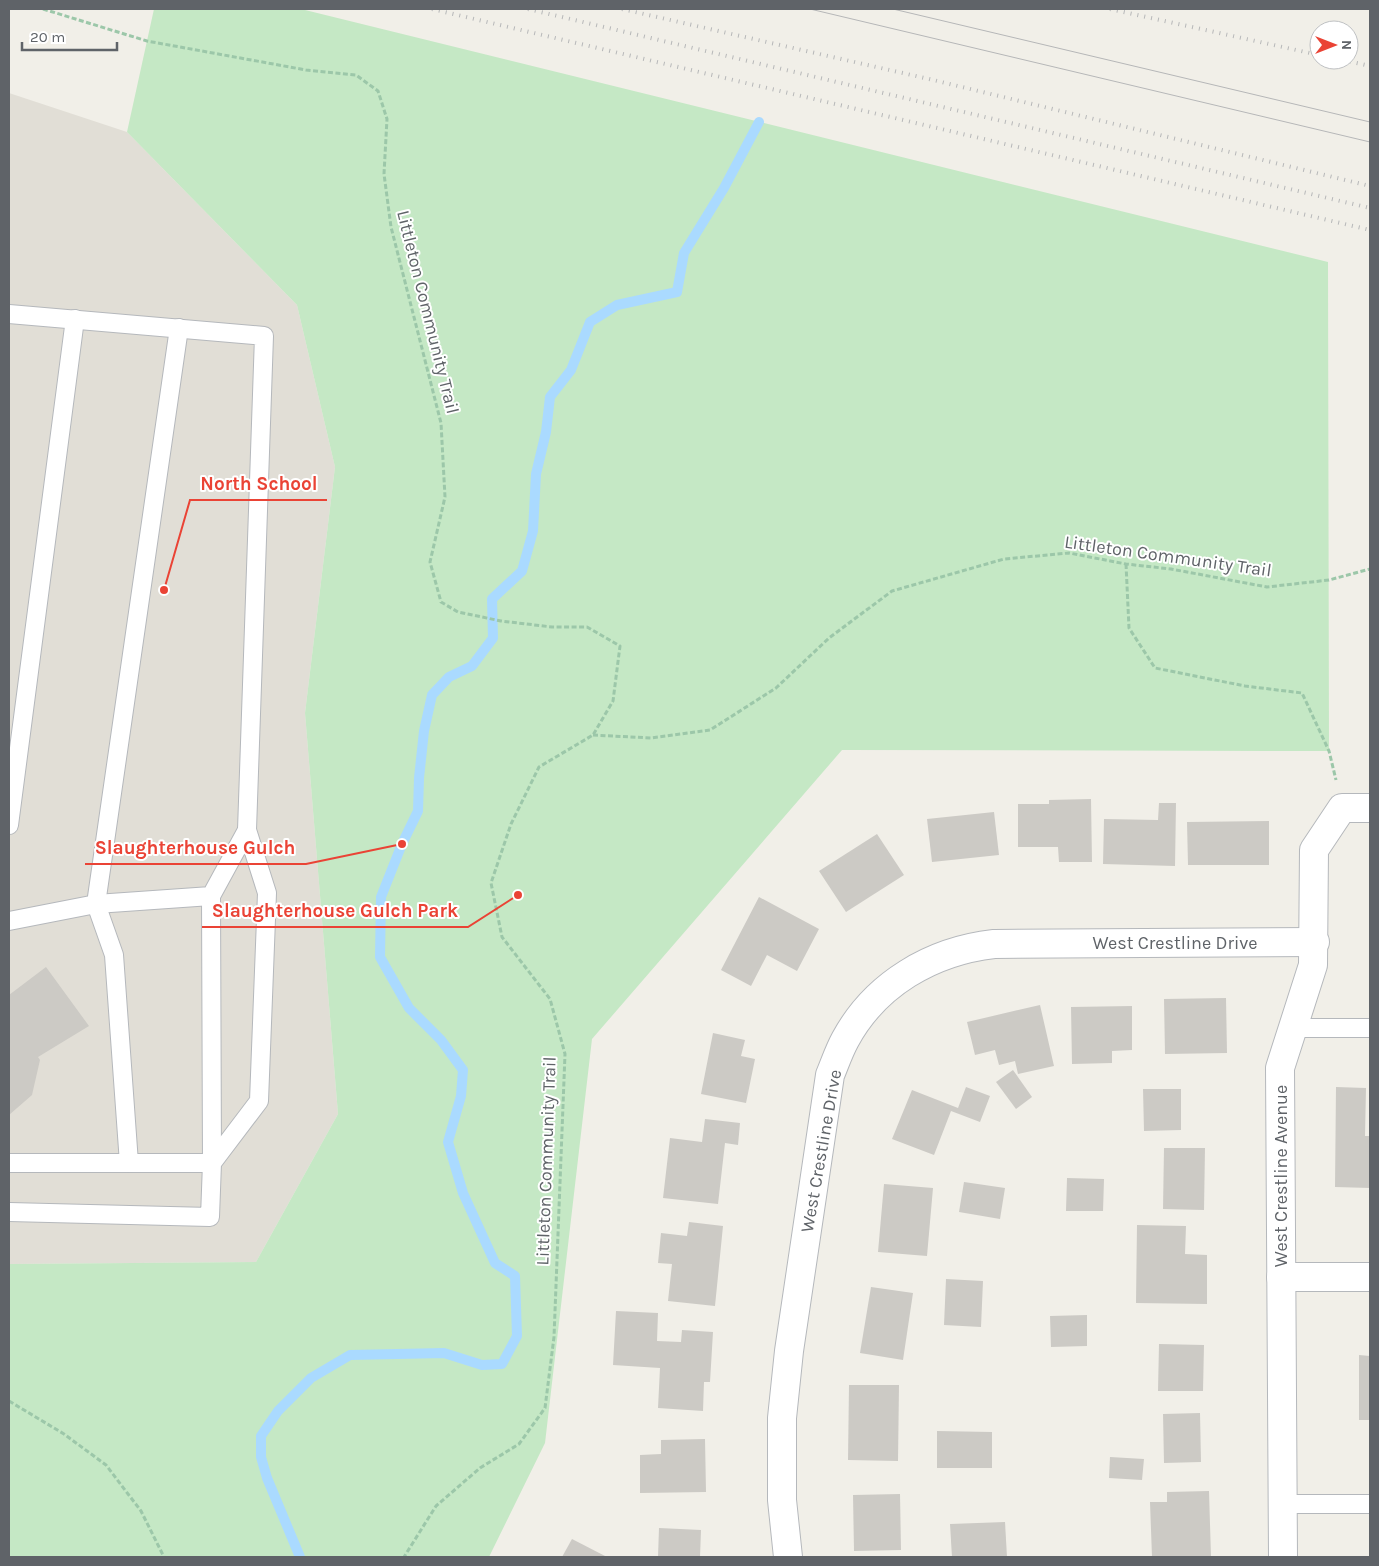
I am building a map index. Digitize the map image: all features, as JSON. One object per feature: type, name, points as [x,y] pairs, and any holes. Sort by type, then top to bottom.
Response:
[{"type":"street","points":[[1342,808],[1370,808]]},
{"type":"street","name":"West Crestline Avenue","points":[[1282,1557],[1280,1068],[1313,966],[1315,942],[1314,850],[1342,808]]},
{"type":"street","name":"West Crestline Drive","points":[[788,1557],[782,1500],[782,1418],[788,1351],[830,1075],[845,1040],[864,1010],[894,981],[929,960],[972,947],[994,944],[1315,942]]},
{"type":"street","points":[[1281,1277],[1370,1277]]},
{"type":"lane","points":[[9,314],[264,336],[247,830],[267,893],[259,1100],[212,1163]]},
{"type":"lane","points":[[9,826],[75,319]]},
{"type":"lane","points":[[129,1163],[114,955],[96,904],[179,328]]},
{"type":"lane","points":[[9,1212],[210,1217],[212,1163],[211,896],[247,830]]},
{"type":"lane","points":[[9,921],[96,904],[211,896]]},
{"type":"lane","points":[[1293,1028],[1370,1028]]},
{"type":"lane","points":[[9,1163],[212,1163]]},
{"type":"lane","points":[[1282,1504],[1370,1504]]},
{"type":"path","name":"Littleton Community Trail","points":[[43,9],[147,41],[306,70],[356,75],[378,91],[387,119],[384,174],[391,227],[441,423],[445,497],[430,562],[441,602],[458,612],[501,621],[552,627],[587,627],[620,646],[613,701],[593,736],[539,767],[511,824],[491,883],[502,937],[550,999],[565,1054],[554,1337],[545,1408],[519,1444],[480,1468],[436,1506],[404,1557]]},
{"type":"path","name":"Littleton Community Trail","points":[[593,736],[651,738],[710,730],[776,688],[829,638],[892,591],[1004,559],[1070,553],[1126,564],[1170,569],[1267,586],[1329,580],[1370,569]]},
{"type":"path","points":[[1126,564],[1129,628],[1155,668],[1245,686],[1302,693],[1329,751],[1342,808]]},
{"type":"path","points":[[9,1401],[64,1434],[106,1465],[141,1511],[164,1557]]},
{"type":"shaded area","points":[[9,93],[127,132],[297,305],[335,467],[305,713],[338,1114],[256,1262],[9,1264]]},
{"type":"green space","points":[[154,9],[301,9],[1328,262],[1329,751],[842,750],[592,1039],[545,1443],[489,1557],[9,1557],[9,1264],[256,1262],[338,1114],[305,713],[335,467],[297,305],[127,132]]},
{"type":"building","points":[[1091,799],[1092,862],[1059,862],[1058,847],[1018,847],[1018,804],[1049,804],[1049,800]]},
{"type":"building","points":[[1159,803],[1176,803],[1175,866],[1103,864],[1104,819],[1158,820]]},
{"type":"building","points":[[994,812],[999,855],[932,862],[927,819]]},
{"type":"building","points":[[1269,821],[1269,865],[1188,865],[1187,822]]},
{"type":"building","points":[[877,834],[904,875],[846,912],[819,871]]},
{"type":"building","points":[[759,897],[819,929],[797,971],[767,955],[751,986],[721,970]]},
{"type":"building","points":[[46,967],[89,1026],[38,1057],[40,1060],[32,1095],[9,1115],[9,995]]},
{"type":"building","points":[[1226,998],[1227,1053],[1165,1054],[1164,999]]},
{"type":"building","points":[[1040,1005],[1054,1066],[1018,1074],[1015,1061],[999,1065],[995,1050],[975,1055],[967,1022]]},
{"type":"building","points":[[1132,1006],[1132,1050],[1112,1051],[1112,1063],[1072,1064],[1071,1007]]},
{"type":"building","points":[[713,1033],[745,1040],[741,1056],[755,1059],[746,1103],[701,1094]]},
{"type":"building","points":[[1013,1070],[1032,1097],[1016,1109],[996,1082]]},
{"type":"building","points":[[966,1087],[990,1096],[980,1122],[951,1111],[934,1155],[892,1139],[912,1090],[958,1108]]},
{"type":"building","points":[[1336,1087],[1366,1088],[1365,1136],[1370,1136],[1370,1188],[1335,1187]]},
{"type":"building","points":[[1143,1089],[1181,1089],[1181,1130],[1144,1131]]},
{"type":"building","points":[[705,1119],[740,1123],[738,1145],[725,1143],[718,1204],[663,1198],[670,1138],[702,1142]]},
{"type":"building","points":[[1164,1148],[1205,1148],[1204,1210],[1163,1209]]},
{"type":"building","points":[[1067,1178],[1104,1179],[1103,1211],[1066,1211]]},
{"type":"building","points":[[964,1182],[1005,1188],[1000,1219],[959,1212]]},
{"type":"building","points":[[884,1184],[933,1188],[927,1256],[878,1252]]},
{"type":"building","points":[[689,1222],[723,1226],[715,1306],[668,1301],[672,1264],[658,1263],[661,1233],[687,1236]]},
{"type":"building","points":[[1137,1225],[1186,1226],[1185,1254],[1207,1255],[1207,1304],[1136,1303]]},
{"type":"building","points":[[946,1279],[983,1281],[981,1327],[944,1325]]},
{"type":"building","points":[[871,1287],[913,1293],[903,1360],[860,1353]]},
{"type":"building","points":[[616,1311],[658,1313],[657,1341],[681,1342],[682,1330],[713,1332],[710,1382],[704,1382],[703,1411],[658,1408],[660,1368],[613,1365]]},
{"type":"building","points":[[1087,1315],[1087,1346],[1051,1347],[1050,1316]]},
{"type":"building","points":[[1159,1344],[1204,1345],[1203,1391],[1158,1391]]},
{"type":"building","points":[[1359,1355],[1370,1356],[1370,1420],[1359,1420]]},
{"type":"building","points":[[849,1385],[899,1385],[898,1461],[848,1460]]},
{"type":"building","points":[[1200,1413],[1201,1462],[1164,1463],[1163,1414]]},
{"type":"building","points":[[937,1431],[992,1432],[992,1468],[937,1468]]},
{"type":"building","points":[[705,1439],[706,1492],[640,1493],[640,1455],[661,1454],[661,1440]]},
{"type":"building","points":[[1110,1457],[1144,1459],[1142,1480],[1109,1478]]},
{"type":"building","points":[[1209,1491],[1211,1557],[1152,1557],[1150,1502],[1167,1502],[1167,1492]]},
{"type":"building","points":[[900,1494],[901,1550],[854,1551],[853,1495]]},
{"type":"building","points":[[1005,1522],[1007,1557],[952,1557],[950,1524]]},
{"type":"building","points":[[659,1528],[701,1530],[700,1557],[658,1557]]},
{"type":"building","points":[[572,1539],[607,1557],[562,1557]]},
{"type":"waterway","points":[[300,1557],[267,1478],[261,1457],[261,1436],[278,1411],[311,1378],[350,1355],[444,1353],[482,1365],[502,1364],[517,1336],[515,1276],[495,1263],[463,1193],[448,1142],[461,1096],[463,1070],[441,1040],[409,1008],[380,957],[381,897],[402,844],[418,811],[424,731],[432,695],[449,677],[472,666],[493,638],[492,599],[522,571],[533,531],[536,474],[546,432],[550,397],[571,370],[590,322],[617,305],[677,292],[684,253],[724,188],[759,122]]},
{"type":"tram line","points":[[810,9],[1370,142]]},
{"type":"tram line","points":[[893,9],[1370,122]]},
{"type":"railway","points":[[432,9],[1370,230]]},
{"type":"railway","points":[[528,9],[1370,208]]},
{"type":"railway","points":[[622,9],[929,79],[1370,186]]},
{"type":"railway","points":[[1110,9],[1309,53]]},
{"type":"railway","points":[[1359,64],[1370,66]]},
{"type":"place","name":"North School","points":[[164,590]]},
{"type":"place","name":"Slaughterhouse Gulch","points":[[402,844]]},
{"type":"place","name":"Slaughterhouse Gulch Park","points":[[518,895]]}]
